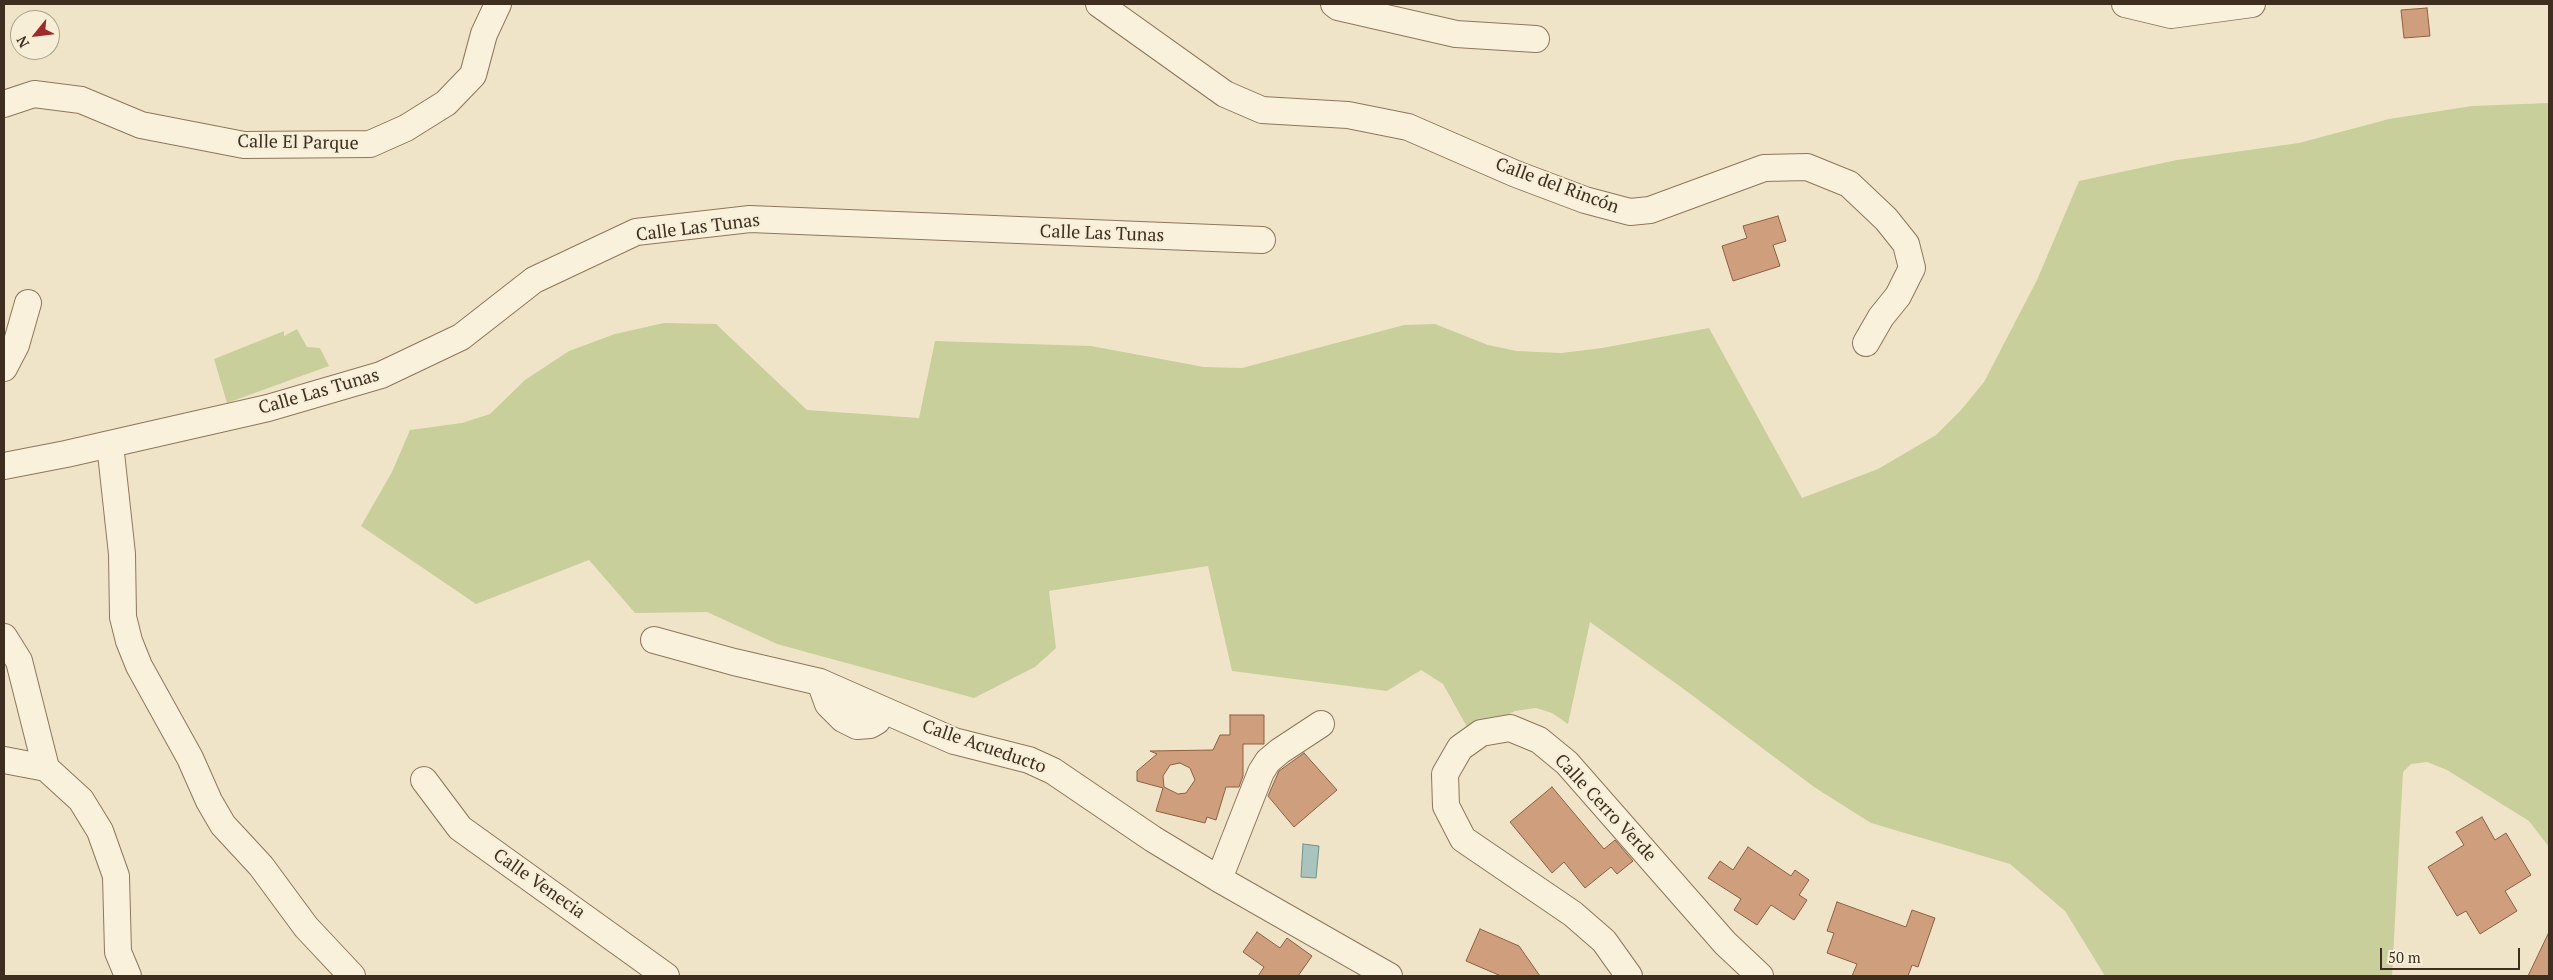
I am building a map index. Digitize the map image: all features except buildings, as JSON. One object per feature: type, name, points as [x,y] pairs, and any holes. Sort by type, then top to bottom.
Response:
[{"type":"street","name":"Calle El Parque","points":[[4,104],[34,94],[81,100],[141,124],[244,145],[370,144],[406,128],[446,102],[473,75],[484,34],[498,4]]},
{"type":"street","name":"Calle del Rincón","points":[[1099,4],[1225,94],[1262,110],[1348,115],[1408,127],[1516,174],[1585,200],[1630,212],[1650,210],[1764,168],[1807,167],[1849,184],[1886,218],[1906,244],[1912,268],[1898,296],[1881,317],[1866,343]]},
{"type":"street","points":[[1334,4],[1338,7],[1456,34],[1536,39]]},
{"type":"street","points":[[2125,4],[2171,15],[2252,4]]},
{"type":"street","name":"Calle Las Tunas","points":[[4,466],[268,408],[381,375],[461,337],[534,280],[636,232],[750,219],[1262,240]]},
{"type":"street","points":[[4,368],[16,345],[28,303]]},
{"type":"street","points":[[110,444],[122,554],[123,617],[129,641],[139,666],[190,758],[208,801],[223,825],[261,866],[306,927],[352,976]]},
{"type":"street","points":[[4,637],[19,661],[46,768]]},
{"type":"street","name":"Calle Acueducto","points":[[654,640],[734,662],[820,682],[954,741],[1029,760],[1053,771],[1154,839],[1219,879],[1389,976]]},
{"type":"street","points":[[1219,879],[1261,772],[1268,761],[1321,724]]},
{"type":"street","name":"Calle Cerro Verde","points":[[1629,976],[1604,941],[1573,914],[1463,838],[1446,806],[1444,774],[1460,748],[1481,733],[1510,728],[1539,740],[1567,763],[1724,943],[1760,976]]},
{"type":"street","points":[[4,760],[46,768],[80,800],[100,831],[116,876],[118,952],[128,976]]},
{"type":"street","name":"Calle Venecia","points":[[424,780],[460,828],[666,976]]},
{"type":"green space","points":[[2549,103],[2549,847],[2529,821],[2447,770],[2427,762],[2411,764],[2403,772],[2392,976],[2105,976],[2065,911],[2010,864],[1871,823],[1814,787],[1685,690],[1590,622],[1568,724],[1552,713],[1536,708],[1515,711],[1471,734],[1443,684],[1421,670],[1387,691],[1232,671],[1208,566],[1049,591],[1056,648],[1035,667],[974,698],[777,644],[707,612],[635,613],[589,560],[476,604],[361,526],[392,472],[410,430],[462,423],[490,414],[525,380],[569,351],[615,334],[664,323],[716,324],[807,410],[919,418],[935,341],[1091,346],[1204,367],[1242,368],[1404,325],[1435,324],[1488,345],[1517,351],[1561,353],[1602,348],[1709,328],[1802,498],[1878,469],[1936,435],[1961,410],[1984,382],[2037,280],[2079,181],[2177,160],[2299,143],[2389,119],[2472,106]]},
{"type":"green space","points":[[297,329],[307,347],[320,348],[329,366],[227,403],[214,359],[284,331],[284,336]]},
{"type":"water","points":[[1303,844],[1319,846],[1316,878],[1301,877]]}]
